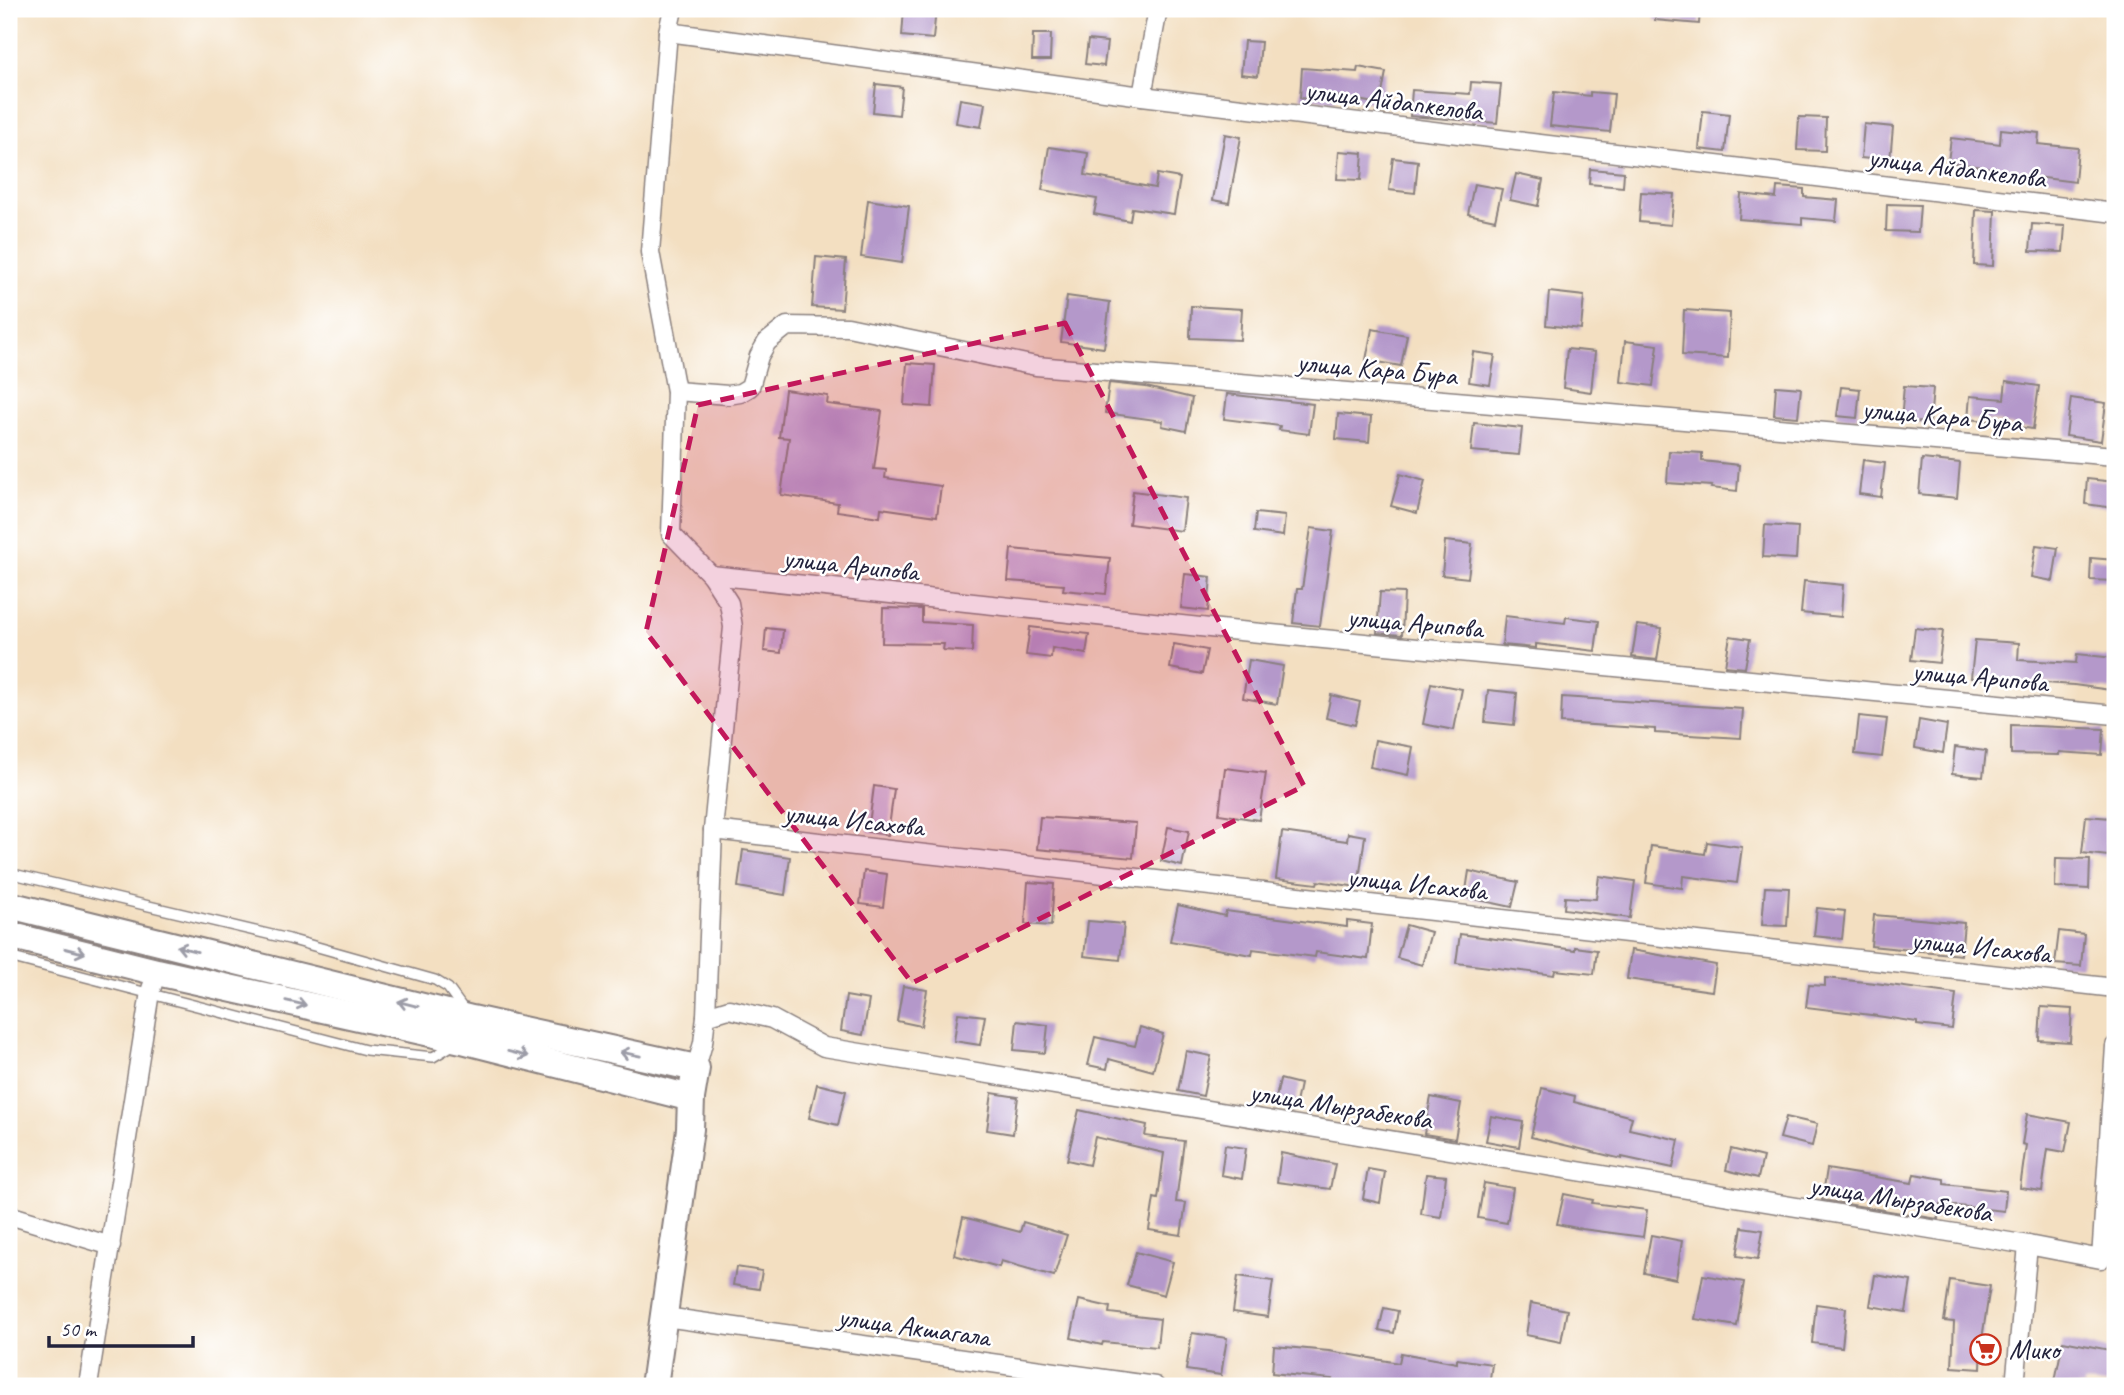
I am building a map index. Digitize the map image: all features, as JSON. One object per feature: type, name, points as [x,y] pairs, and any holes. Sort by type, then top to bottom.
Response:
[{"type":"main road","points":[[9,905],[467,1030],[691,1098]]},
{"type":"main road","points":[[9,934],[154,982],[696,1068],[654,1386]]},
{"type":"street","points":[[673,9],[668,32],[650,252],[676,391],[671,534],[710,575],[729,603],[733,627],[713,830],[704,1043],[696,1068]]},
{"type":"street","points":[[1142,96],[1158,9]]},
{"type":"street","name":"улица Айдапкелова","points":[[668,32],[1142,96],[2115,213]]},
{"type":"street","name":"улица Кара Бура","points":[[676,391],[728,395],[740,393],[750,387],[766,342],[787,326],[848,327],[1036,366],[2115,456]]},
{"type":"street","name":"улица Арипова","points":[[710,575],[1233,631],[2115,715]]},
{"type":"street","name":"улица Исахова","points":[[713,830],[2115,988]]},
{"type":"street","points":[[88,1386],[154,982]]},
{"type":"street","name":"улица Мырзабекова","points":[[706,1016],[729,1009],[772,1019],[824,1046],[2108,1260]]},
{"type":"street","points":[[2108,1260],[2115,1046]]},
{"type":"street","points":[[9,1215],[111,1246]]},
{"type":"street","points":[[2015,1386],[2028,1245]]},
{"type":"street","name":"улица Акшагала","points":[[665,1317],[1155,1386]]},
{"type":"lane","points":[[9,873],[289,939],[435,980],[448,988],[467,1030]]},
{"type":"lane","points":[[9,957],[154,982]]},
{"type":"highlighted area","points":[[1065,323],[1304,786],[912,983],[646,632],[698,405]]},
{"type":"building","points":[[904,9],[936,9],[933,39],[902,36]]},
{"type":"building","points":[[1655,9],[1700,9],[1699,24],[1655,20]]},
{"type":"building","points":[[1033,34],[1051,34],[1050,60],[1032,60]]},
{"type":"building","points":[[1088,40],[1107,42],[1104,66],[1085,64]]},
{"type":"building","points":[[1244,41],[1261,42],[1258,76],[1241,74]]},
{"type":"building","points":[[1358,67],[1386,72],[1380,104],[1335,96],[1335,101],[1300,98],[1302,68],[1357,72]]},
{"type":"building","points":[[1471,82],[1501,84],[1497,123],[1410,116],[1412,90],[1470,94]]},
{"type":"building","points":[[876,84],[902,87],[899,115],[873,112]]},
{"type":"building","points":[[1554,92],[1590,96],[1590,92],[1614,94],[1610,132],[1550,126]]},
{"type":"building","points":[[960,99],[985,103],[981,127],[956,123]]},
{"type":"building","points":[[1703,111],[1729,114],[1725,152],[1699,149]]},
{"type":"building","points":[[1799,117],[1826,118],[1825,151],[1797,150]]},
{"type":"building","points":[[1864,124],[1893,127],[1890,161],[1861,158]]},
{"type":"building","points":[[2001,129],[2039,133],[2038,144],[2078,148],[2075,182],[1997,172],[1998,169],[1948,162],[1951,138],[2000,144]]},
{"type":"building","points":[[1225,134],[1241,137],[1229,203],[1213,200]]},
{"type":"building","points":[[1049,147],[1088,153],[1085,175],[1155,188],[1157,174],[1180,178],[1174,214],[1132,208],[1130,221],[1094,214],[1097,199],[1042,190]]},
{"type":"building","points":[[1339,151],[1363,153],[1361,180],[1337,179]]},
{"type":"building","points":[[1393,158],[1418,161],[1415,193],[1389,190]]},
{"type":"building","points":[[1590,169],[1624,172],[1623,187],[1589,184]]},
{"type":"building","points":[[1516,174],[1543,180],[1538,206],[1510,200]]},
{"type":"building","points":[[1474,184],[1502,189],[1495,220],[1468,214]]},
{"type":"building","points":[[1777,187],[1804,189],[1804,197],[1838,200],[1836,221],[1802,218],[1802,224],[1739,219],[1741,194],[1776,198]]},
{"type":"building","points":[[1641,192],[1674,194],[1671,225],[1639,222]]},
{"type":"building","points":[[868,200],[909,206],[902,263],[861,257]]},
{"type":"building","points":[[1887,204],[1920,205],[1918,232],[1886,231]]},
{"type":"building","points":[[1976,210],[1995,211],[1993,266],[1974,265]]},
{"type":"building","points":[[2032,224],[2065,226],[2063,252],[2030,251]]},
{"type":"building","points":[[816,257],[846,260],[842,309],[812,307]]},
{"type":"building","points":[[1549,292],[1584,296],[1581,329],[1546,325]]},
{"type":"building","points":[[1067,296],[1110,302],[1104,348],[1061,342]]},
{"type":"building","points":[[1191,306],[1242,309],[1240,340],[1190,338]]},
{"type":"building","points":[[1684,310],[1730,313],[1728,358],[1682,355]]},
{"type":"building","points":[[1372,329],[1407,335],[1401,366],[1366,360]]},
{"type":"building","points":[[1625,341],[1658,345],[1653,386],[1621,382]]},
{"type":"building","points":[[1567,349],[1595,352],[1591,392],[1563,388]]},
{"type":"building","points":[[1473,352],[1495,355],[1490,385],[1469,382]]},
{"type":"building","points":[[907,363],[935,365],[932,407],[904,405]]},
{"type":"building","points":[[2006,381],[2039,386],[2033,429],[1968,419],[1970,396],[2004,399]]},
{"type":"building","points":[[1109,383],[1146,387],[1192,398],[1186,431],[1162,426],[1163,421],[1105,413]]},
{"type":"building","points":[[1776,386],[1801,388],[1798,417],[1774,415]]},
{"type":"building","points":[[1904,386],[1933,388],[1930,423],[1901,421]]},
{"type":"building","points":[[1841,387],[1860,389],[1857,418],[1837,416]]},
{"type":"building","points":[[785,390],[828,396],[827,404],[882,411],[874,469],[886,470],[885,478],[941,486],[937,516],[881,508],[880,517],[837,511],[838,503],[781,495],[789,438],[779,437]]},
{"type":"building","points":[[1227,394],[1313,404],[1309,434],[1279,430],[1280,426],[1224,419]]},
{"type":"building","points":[[2071,398],[2106,403],[2101,441],[2066,436]]},
{"type":"building","points":[[1338,414],[1371,417],[1369,442],[1336,439]]},
{"type":"building","points":[[1474,423],[1522,428],[1519,455],[1471,451]]},
{"type":"building","points":[[1669,451],[1702,453],[1702,461],[1739,465],[1737,491],[1711,488],[1712,486],[1667,483]]},
{"type":"building","points":[[1922,459],[1960,463],[1957,498],[1919,494]]},
{"type":"building","points":[[1863,460],[1885,463],[1881,497],[1859,494]]},
{"type":"building","points":[[1400,474],[1425,481],[1417,513],[1391,506]]},
{"type":"building","points":[[2087,479],[2115,482],[2115,508],[2085,504]]},
{"type":"building","points":[[1133,491],[1186,498],[1182,531],[1129,524]]},
{"type":"building","points":[[1256,513],[1285,516],[1283,536],[1254,532]]},
{"type":"building","points":[[1765,525],[1798,527],[1796,559],[1763,557]]},
{"type":"building","points":[[1311,528],[1333,531],[1320,626],[1293,623],[1297,589],[1302,589]]},
{"type":"building","points":[[1445,541],[1472,544],[1468,578],[1442,575]]},
{"type":"building","points":[[2036,545],[2058,548],[2053,581],[2031,577]]},
{"type":"building","points":[[1011,549],[1110,558],[1106,594],[1063,590],[1064,585],[1008,581]]},
{"type":"building","points":[[2091,558],[2115,560],[2115,581],[2090,580]]},
{"type":"building","points":[[1185,574],[1211,577],[1208,611],[1181,608]]},
{"type":"building","points":[[1804,581],[1843,585],[1841,617],[1801,613]]},
{"type":"building","points":[[1380,592],[1404,593],[1402,635],[1377,633]]},
{"type":"building","points":[[883,608],[922,609],[922,622],[973,625],[972,652],[943,650],[944,644],[882,643]]},
{"type":"building","points":[[1505,616],[1565,623],[1566,617],[1599,621],[1595,651],[1536,644],[1536,648],[1502,645]]},
{"type":"building","points":[[1637,625],[1662,628],[1657,660],[1632,657]]},
{"type":"building","points":[[1030,627],[1089,634],[1086,654],[1052,648],[1051,658],[1026,655]]},
{"type":"building","points":[[766,628],[783,630],[781,653],[764,651]]},
{"type":"building","points":[[1915,628],[1943,631],[1939,663],[1911,660]]},
{"type":"building","points":[[1730,636],[1750,639],[1745,668],[1725,666]]},
{"type":"building","points":[[1975,640],[2019,643],[2018,660],[2076,663],[2077,654],[2114,658],[2111,690],[1971,678]]},
{"type":"building","points":[[1174,644],[1207,650],[1202,674],[1170,668]]},
{"type":"building","points":[[1249,660],[1283,666],[1277,704],[1243,698]]},
{"type":"building","points":[[1431,683],[1462,689],[1454,730],[1423,724]]},
{"type":"building","points":[[1488,690],[1517,693],[1514,725],[1485,722]]},
{"type":"building","points":[[1331,695],[1360,702],[1355,725],[1326,718]]},
{"type":"building","points":[[1562,697],[1743,709],[1741,738],[1655,733],[1655,729],[1561,723]]},
{"type":"building","points":[[1859,716],[1887,719],[1882,757],[1855,754]]},
{"type":"building","points":[[1919,720],[1947,725],[1943,753],[1915,748]]},
{"type":"building","points":[[2011,725],[2104,729],[2102,755],[2059,752],[2059,755],[2011,754]]},
{"type":"building","points":[[1375,740],[1413,747],[1408,775],[1370,767]]},
{"type":"building","points":[[1955,747],[1986,751],[1983,777],[1952,774]]},
{"type":"building","points":[[1225,768],[1266,773],[1259,820],[1219,814]]},
{"type":"building","points":[[874,786],[894,789],[888,835],[868,832]]},
{"type":"building","points":[[2086,816],[2111,818],[2108,856],[2082,853]]},
{"type":"building","points":[[1040,817],[1136,823],[1133,858],[1037,849]]},
{"type":"building","points":[[1168,827],[1189,831],[1182,866],[1161,861]]},
{"type":"building","points":[[1282,832],[1347,841],[1348,833],[1365,836],[1358,887],[1276,879]]},
{"type":"building","points":[[1707,842],[1742,847],[1737,883],[1683,876],[1682,888],[1646,883],[1651,846],[1705,854]]},
{"type":"building","points":[[743,850],[790,857],[785,895],[738,887]]},
{"type":"building","points":[[2056,858],[2090,859],[2089,889],[2055,887]]},
{"type":"building","points":[[864,871],[887,874],[883,907],[860,904]]},
{"type":"building","points":[[1469,871],[1518,882],[1512,907],[1465,897]]},
{"type":"building","points":[[1599,876],[1635,881],[1630,918],[1564,909],[1565,897],[1596,899]]},
{"type":"building","points":[[1028,882],[1054,884],[1051,926],[1025,924]]},
{"type":"building","points":[[1765,887],[1789,888],[1787,926],[1762,925]]},
{"type":"building","points":[[1178,905],[1225,916],[1226,911],[1347,927],[1347,921],[1372,924],[1368,959],[1316,952],[1315,957],[1253,949],[1252,955],[1170,941]]},
{"type":"building","points":[[1817,908],[1845,911],[1842,939],[1814,936]]},
{"type":"building","points":[[1874,915],[1964,923],[1961,955],[1871,946]]},
{"type":"building","points":[[1088,921],[1124,924],[1120,960],[1084,956]]},
{"type":"building","points":[[1406,925],[1431,932],[1422,965],[1397,958]]},
{"type":"building","points":[[2059,931],[2084,934],[2081,966],[2055,964]]},
{"type":"building","points":[[1460,934],[1575,950],[1575,947],[1597,950],[1594,974],[1555,970],[1554,975],[1456,963]]},
{"type":"building","points":[[1631,950],[1716,965],[1712,991],[1627,979]]},
{"type":"building","points":[[1825,978],[1956,994],[1952,1029],[1806,1007],[1809,985],[1825,986]]},
{"type":"building","points":[[903,986],[927,990],[921,1026],[897,1021]]},
{"type":"building","points":[[846,996],[869,1000],[863,1035],[841,1031]]},
{"type":"building","points":[[2041,1007],[2072,1009],[2070,1042],[2039,1040]]},
{"type":"building","points":[[958,1013],[985,1016],[980,1045],[954,1041]]},
{"type":"building","points":[[1017,1021],[1048,1025],[1045,1053],[1014,1050]]},
{"type":"building","points":[[1140,1027],[1163,1034],[1153,1071],[1109,1059],[1107,1069],[1088,1065],[1095,1037],[1135,1046]]},
{"type":"building","points":[[1186,1051],[1211,1056],[1203,1096],[1178,1091]]},
{"type":"building","points":[[1280,1079],[1300,1084],[1295,1108],[1275,1103]]},
{"type":"building","points":[[817,1084],[846,1091],[838,1125],[809,1118]]},
{"type":"building","points":[[1542,1088],[1575,1096],[1574,1102],[1632,1117],[1629,1129],[1679,1140],[1673,1168],[1531,1137]]},
{"type":"building","points":[[992,1093],[1018,1097],[1013,1134],[987,1130]]},
{"type":"building","points":[[1431,1097],[1461,1103],[1455,1139],[1424,1134]]},
{"type":"building","points":[[1079,1110],[1147,1125],[1145,1136],[1184,1141],[1176,1202],[1186,1203],[1181,1235],[1149,1230],[1154,1198],[1158,1199],[1164,1153],[1095,1137],[1089,1165],[1067,1160]]},
{"type":"building","points":[[2027,1114],[2071,1122],[2065,1152],[2048,1149],[2042,1191],[2020,1188],[2026,1145],[2022,1144]]},
{"type":"building","points":[[1491,1116],[1523,1122],[1519,1147],[1486,1141]]},
{"type":"building","points":[[1786,1117],[1817,1124],[1812,1146],[1780,1138]]},
{"type":"building","points":[[1225,1145],[1246,1148],[1242,1179],[1221,1175]]},
{"type":"building","points":[[1731,1149],[1763,1157],[1758,1178],[1726,1170]]},
{"type":"building","points":[[1281,1153],[1335,1164],[1330,1189],[1277,1182]]},
{"type":"building","points":[[1368,1169],[1385,1172],[1380,1203],[1363,1199]]},
{"type":"building","points":[[1827,1169],[1912,1183],[1914,1174],[1944,1179],[1944,1184],[2006,1191],[2004,1211],[1940,1204],[1938,1219],[1822,1200]]},
{"type":"building","points":[[1426,1174],[1446,1176],[1441,1217],[1421,1214]]},
{"type":"building","points":[[1484,1183],[1513,1188],[1507,1223],[1478,1218]]},
{"type":"building","points":[[1564,1194],[1593,1200],[1592,1203],[1647,1210],[1643,1237],[1557,1224]]},
{"type":"building","points":[[963,1217],[1020,1232],[1023,1222],[1067,1235],[1054,1276],[1001,1261],[999,1267],[954,1255]]},
{"type":"building","points":[[1742,1227],[1763,1230],[1758,1259],[1737,1256]]},
{"type":"building","points":[[1651,1235],[1682,1241],[1676,1279],[1644,1273]]},
{"type":"building","points":[[1136,1252],[1173,1262],[1164,1295],[1127,1285]]},
{"type":"building","points":[[736,1267],[762,1271],[759,1289],[733,1285]]},
{"type":"building","points":[[1703,1275],[1744,1282],[1737,1326],[1695,1319]]},
{"type":"building","points":[[1875,1275],[1911,1281],[1906,1312],[1870,1306]]},
{"type":"building","points":[[1238,1276],[1273,1281],[1268,1317],[1233,1312]]},
{"type":"building","points":[[1950,1280],[1990,1286],[1982,1339],[1981,1369],[1952,1367],[1954,1322],[1944,1321]]},
{"type":"building","points":[[1079,1300],[1110,1307],[1109,1313],[1160,1319],[1157,1347],[1103,1342],[1102,1345],[1071,1338]]},
{"type":"building","points":[[1531,1303],[1567,1310],[1561,1342],[1526,1335]]},
{"type":"building","points":[[1816,1304],[1846,1308],[1842,1347],[1812,1343]]},
{"type":"building","points":[[1384,1308],[1398,1311],[1394,1333],[1379,1330]]},
{"type":"building","points":[[1192,1333],[1227,1338],[1221,1375],[1186,1370]]},
{"type":"building","points":[[2063,1341],[2115,1351],[2115,1386],[2084,1383],[2084,1386],[2054,1386]]},
{"type":"building","points":[[1274,1346],[1329,1351],[1399,1363],[1401,1353],[1457,1363],[1457,1359],[1492,1364],[1489,1386],[1354,1386],[1331,1382],[1332,1379],[1272,1373]]},
{"type":"place","name":"Мико","points":[[1986,1349]]}]
